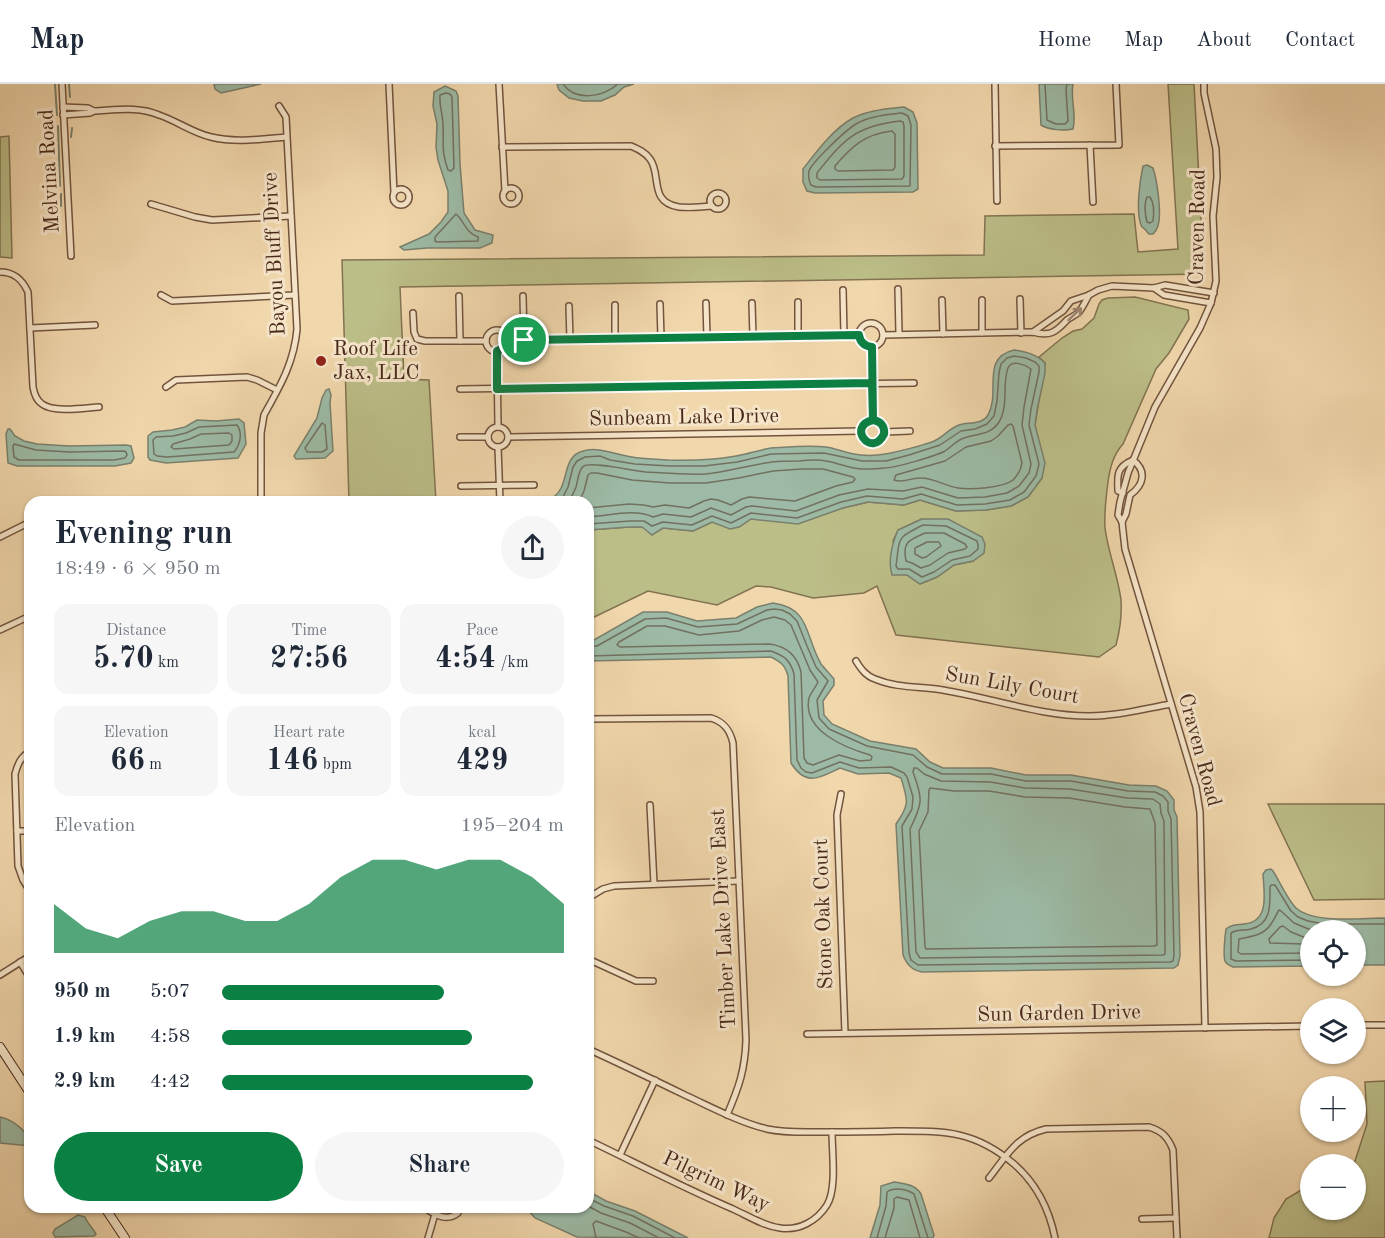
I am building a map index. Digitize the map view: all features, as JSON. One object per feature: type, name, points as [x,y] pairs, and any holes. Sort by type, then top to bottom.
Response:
[{"type":"main road","points":[[0,1047],[24,1084]]},
{"type":"main road","points":[[108,1213],[125,1238]]},
{"type":"street","name":"Melvina Road","points":[[62,84],[71,256]]},
{"type":"street","points":[[389,84],[394,193]]},
{"type":"street","points":[[499,84],[505,191]]},
{"type":"street","points":[[995,84],[997,201]]},
{"type":"street","points":[[995,146],[1119,145],[1116,84]]},
{"type":"street","name":"Craven Road","points":[[1204,84],[1216,149],[1217,177],[1213,216],[1216,281],[1214,293],[1200,328],[1155,407],[1133,460],[1123,464],[1119,472],[1118,491],[1123,493],[1118,515],[1122,522],[1125,549],[1196,788],[1200,812],[1205,1028]]},
{"type":"street","name":"Bayou Bluff Drive","points":[[261,496],[261,434],[264,415],[291,362],[296,346],[297,329],[285,117],[279,106]]},
{"type":"street","points":[[63,107],[88,108],[94,111]]},
{"type":"street","points":[[63,115],[94,111],[145,110],[199,133],[220,139],[286,137]]},
{"type":"street","points":[[1090,145],[1093,202]]},
{"type":"street","points":[[502,147],[631,146],[650,158],[655,172],[656,187],[667,201],[681,207],[712,206]]},
{"type":"street","points":[[151,204],[203,219],[291,216]]},
{"type":"street","points":[[3,272],[19,278],[28,292],[33,387],[38,400],[56,409],[99,407]]},
{"type":"street","points":[[1033,332],[1063,311],[1071,301],[1112,286],[1154,288],[1166,285],[1214,293]]},
{"type":"street","points":[[1154,288],[1164,295],[1211,303]]},
{"type":"street","points":[[898,289],[899,334]]},
{"type":"street","points":[[843,290],[844,335]]},
{"type":"street","points":[[161,295],[172,301],[295,295]]},
{"type":"street","points":[[883,334],[1033,332],[1042,335],[1058,330],[1079,312],[1089,295]]},
{"type":"street","points":[[459,296],[460,341]]},
{"type":"street","points":[[523,296],[524,340]]},
{"type":"street","points":[[1020,299],[1021,333]]},
{"type":"street","points":[[942,300],[943,334]]},
{"type":"street","points":[[982,300],[982,333]]},
{"type":"street","points":[[798,302],[798,336]]},
{"type":"street","points":[[706,303],[707,337]]},
{"type":"street","points":[[752,303],[753,337]]},
{"type":"street","points":[[660,304],[661,338]]},
{"type":"street","points":[[615,305],[615,339]]},
{"type":"street","points":[[569,306],[570,340]]},
{"type":"street","points":[[413,313],[414,332],[417,339],[486,341]]},
{"type":"street","points":[[871,323],[879,326],[883,334],[880,343],[872,347],[863,344],[859,335],[862,327],[871,323]]},
{"type":"street","points":[[30,328],[95,325]]},
{"type":"street","points":[[497,330],[504,333],[508,341],[504,348],[497,351],[489,348],[486,341],[489,333],[497,330]]},
{"type":"street","points":[[508,341],[859,335]]},
{"type":"street","points":[[872,347],[873,420]]},
{"type":"street","points":[[497,351],[498,427]]},
{"type":"street","points":[[166,387],[176,380],[247,377],[277,390]]},
{"type":"street","points":[[460,389],[914,383]]},
{"type":"street","points":[[873,420],[881,423],[884,432],[881,440],[873,443],[864,440],[861,431],[864,423],[873,420]]},
{"type":"street","points":[[498,427],[505,430],[508,437],[505,444],[498,447],[491,444],[488,437],[491,430],[498,427]]},
{"type":"street","name":"Sunbeam Lake Drive","points":[[508,437],[861,431]]},
{"type":"street","points":[[884,432],[910,431]]},
{"type":"street","points":[[460,437],[488,437]]},
{"type":"street","points":[[498,447],[500,496]]},
{"type":"street","name":"Craven Road","points":[[1122,522],[1130,495],[1138,489],[1142,476],[1140,466],[1133,460]]},
{"type":"street","points":[[461,486],[534,485]]},
{"type":"street","points":[[1123,493],[1130,495]]},
{"type":"street","points":[[0,537],[24,525]]},
{"type":"street","points":[[0,630],[24,619]]},
{"type":"street","name":"Sun Lily Court","points":[[856,661],[862,671],[874,679],[900,686],[945,690],[1056,714],[1089,716],[1124,714],[1171,704]]},
{"type":"street","name":"Timber Lake Drive East","points":[[594,719],[705,717],[721,722],[729,730],[733,743],[746,1040],[741,1079],[727,1114]]},
{"type":"street","points":[[24,755],[18,763],[15,774],[20,873],[24,880]]},
{"type":"street","name":"Stone Oak Court","points":[[841,794],[837,815],[845,1033]]},
{"type":"street","points":[[650,805],[654,884]]},
{"type":"street","points":[[17,831],[24,831]]},
{"type":"street","points":[[594,894],[614,886],[739,881]]},
{"type":"street","points":[[0,975],[24,960]]},
{"type":"street","points":[[20,962],[24,968]]},
{"type":"street","points":[[594,962],[636,981],[652,981]]},
{"type":"street","points":[[1366,1025],[1385,1025]]},
{"type":"street","name":"Sun Garden Drive","points":[[807,1034],[1300,1026]]},
{"type":"street","points":[[594,1052],[738,1120],[775,1131],[941,1131],[982,1142],[1023,1172],[1039,1193],[1049,1213],[1055,1238]]},
{"type":"street","points":[[620,1155],[655,1080]]},
{"type":"street","points":[[989,1178],[1017,1142],[1034,1132],[1046,1129],[1149,1128],[1162,1132],[1173,1150],[1177,1238]]},
{"type":"street","name":"Pilgrim Way","points":[[594,1143],[770,1226],[788,1229],[814,1220],[830,1198],[832,1132]]},
{"type":"street","points":[[428,1238],[435,1214],[453,1218],[458,1213]]},
{"type":"street","points":[[1142,1220],[1176,1218]]},
{"type":"green space","points":[[1168,84],[1194,84],[1204,274],[400,287],[404,379],[429,380],[436,496],[349,496],[342,260],[984,255],[985,216],[1134,214],[1138,252],[1178,249]]},
{"type":"green space","points":[[9,136],[12,258],[0,257],[0,137]]},
{"type":"green space","points":[[1135,297],[1188,310],[1189,319],[1169,353],[1156,369],[1111,467],[1106,499],[1105,528],[1120,591],[1121,617],[1116,645],[1099,657],[896,635],[877,586],[864,593],[813,598],[771,587],[756,586],[717,605],[648,591],[594,617],[594,530],[643,527],[652,534],[663,528],[693,531],[712,522],[739,527],[751,519],[766,520],[868,502],[904,505],[920,500],[956,511],[986,510],[1011,506],[1028,497],[1042,478],[1035,425],[1045,363],[1039,357],[1062,338],[1073,331],[1082,329],[1094,318],[1102,300]],"holes":[[[922,519],[973,561],[954,565],[937,577],[920,584],[907,575],[893,541],[898,530]]]},
{"type":"green space","points":[[1268,804],[1385,804],[1385,899],[1314,900]]},
{"type":"green space","points":[[1385,1081],[1385,1238],[1269,1238],[1274,1218],[1286,1199],[1300,1191],[1300,1220],[1366,1220],[1366,1154],[1357,1154],[1361,1142],[1366,1142],[1366,1082]]},
{"type":"water","points":[[214,84],[261,84],[221,93],[215,89]]},
{"type":"water","points":[[557,84],[634,84],[624,87],[615,95],[601,101],[583,101],[569,98],[559,90]]},
{"type":"water","points":[[1039,84],[1073,84],[1073,129],[1056,130],[1041,125]]},
{"type":"water","points":[[445,86],[456,91],[458,96],[464,213],[475,230],[493,235],[492,243],[480,248],[404,250],[400,247],[429,234],[448,212],[448,191],[438,160],[437,124],[433,106],[434,92]]},
{"type":"water","points":[[904,107],[913,112],[917,123],[918,189],[913,192],[815,193],[807,191],[803,182],[803,169],[839,128],[865,113]]},
{"type":"water","points":[[1143,166],[1153,168],[1158,197],[1159,220],[1153,234],[1149,234],[1142,227],[1139,214],[1142,172]]},
{"type":"water","points":[[1014,350],[1035,355],[1045,363],[1035,425],[1045,463],[1042,478],[1028,497],[1011,506],[956,511],[920,500],[904,505],[868,502],[798,524],[751,519],[739,527],[730,529],[712,522],[693,531],[663,528],[652,535],[642,527],[594,530],[594,496],[554,496],[562,487],[568,466],[576,454],[589,450],[601,450],[641,458],[685,460],[727,457],[771,448],[806,446],[826,447],[852,454],[890,453],[932,442],[956,426],[979,422],[985,418],[993,396],[994,368],[997,360],[1004,354]]},
{"type":"water","points":[[329,389],[333,451],[325,458],[296,459],[294,456],[317,418],[322,398]]},
{"type":"water","points":[[239,419],[244,423],[246,444],[238,458],[166,463],[150,460],[148,457],[148,436],[153,432],[185,427],[197,420]]},
{"type":"water","points":[[8,429],[24,441],[37,444],[131,446],[134,458],[131,463],[115,466],[17,466],[8,463],[6,434]]},
{"type":"water","points":[[922,519],[948,519],[982,537],[985,544],[984,553],[973,561],[954,565],[937,577],[920,584],[907,575],[892,575],[891,552],[898,530]]},
{"type":"water","points":[[773,603],[785,606],[801,617],[821,664],[834,679],[834,685],[823,701],[824,715],[832,724],[870,741],[916,749],[930,762],[943,768],[991,768],[1026,775],[1071,775],[1129,785],[1156,786],[1167,791],[1174,800],[1177,817],[1180,956],[1178,965],[1174,968],[922,972],[915,970],[903,955],[896,824],[906,807],[901,778],[889,773],[858,774],[840,768],[826,775],[808,778],[797,771],[791,763],[788,676],[782,664],[771,657],[594,661],[594,640],[643,612],[667,612],[697,621],[736,618],[757,607]]},
{"type":"water","points":[[1266,870],[1273,871],[1293,904],[1304,913],[1338,919],[1385,918],[1385,965],[1366,965],[1366,920],[1300,920],[1300,966],[1233,967],[1227,964],[1224,954],[1226,929],[1232,925],[1252,922],[1258,918],[1264,905],[1263,874]]},
{"type":"water","points":[[0,1117],[24,1131],[24,1145],[0,1143]]},
{"type":"water","points":[[894,1182],[913,1186],[919,1191],[934,1235],[933,1238],[870,1238],[880,1205],[881,1186]]},
{"type":"water","points":[[594,1194],[635,1211],[688,1238],[577,1237],[535,1218],[530,1213],[594,1213]]},
{"type":"water","points":[[78,1215],[85,1217],[96,1234],[94,1236],[55,1237],[53,1233],[55,1229]]},
{"type":"waterway","points":[[55,84],[57,115]]},
{"type":"waterway","points":[[69,84],[70,97]]},
{"type":"waterway","points":[[58,126],[60,186]]},
{"type":"waterway","points":[[71,137],[72,128]]},
{"type":"waterway","points":[[61,194],[61,206]]},
{"type":"place","name":"Roof Life Jax, LLC","points":[[321,361]]},
{"type":"route","points":[[524,340],[508,341],[504,348],[497,351],[497,389],[872,383],[873,420],[864,423],[861,434],[870,443],[879,441],[884,434],[882,425],[873,420],[872,347],[863,344],[859,335],[524,340]]}]
